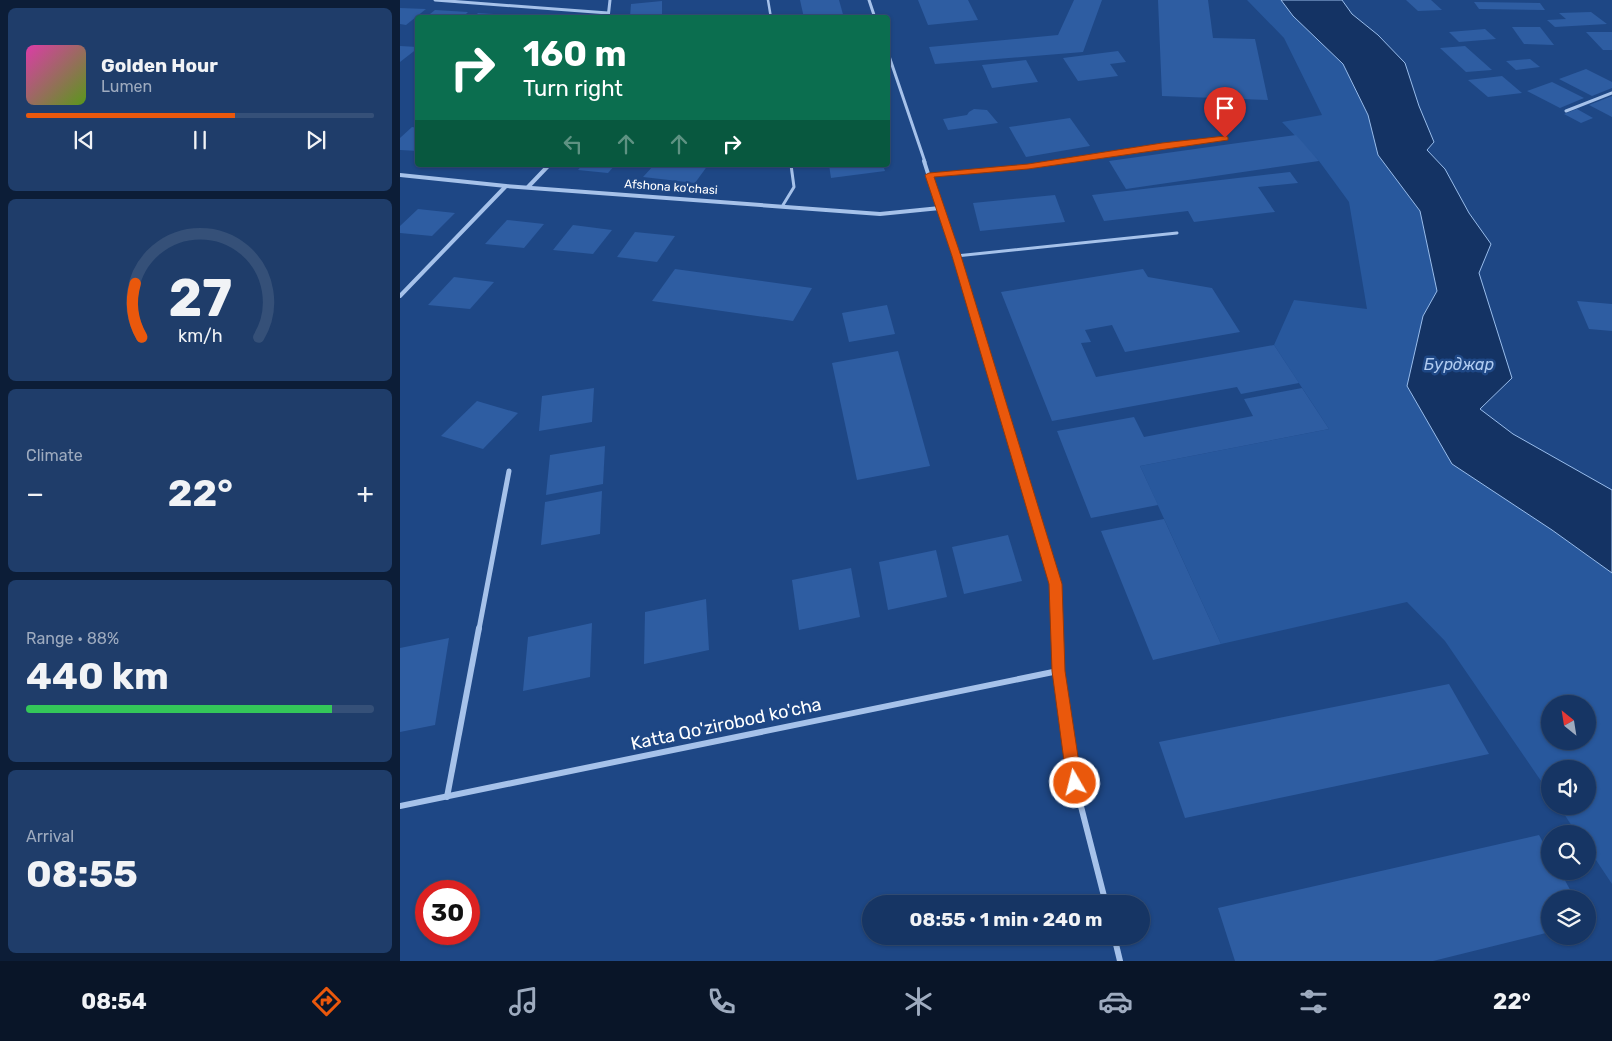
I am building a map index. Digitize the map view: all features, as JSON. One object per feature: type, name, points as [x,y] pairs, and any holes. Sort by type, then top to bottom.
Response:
[{"type":"street","points":[[435,0],[608,13],[610,0]]},
{"type":"street","points":[[869,0],[874,15]]},
{"type":"street","points":[[890,59],[956,256],[1056,584],[1058,671],[1075,783],[1104,895]]},
{"type":"street","points":[[1566,111],[1612,93]]},
{"type":"street","points":[[528,187],[547,167]]},
{"type":"street","name":"Afshona ko'chasi","points":[[400,175],[506,186],[880,214],[940,208]]},
{"type":"street","points":[[400,296],[506,186]]},
{"type":"street","points":[[447,797],[509,471]]},
{"type":"street","name":"Katta Qo'zirobod ko'cha","points":[[400,806],[1058,671]]},
{"type":"street","points":[[1116,945],[1120,961]]},
{"type":"lane","points":[[768,0],[770,15]]},
{"type":"lane","points":[[929,175],[1028,166],[1225,138]]},
{"type":"lane","points":[[783,206],[794,187],[791,167]]},
{"type":"lane","points":[[956,256],[1177,233]]},
{"type":"shaded area","points":[[1247,0],[1281,0],[1293,16],[1343,64],[1368,115],[1378,155],[1420,211],[1437,291],[1423,316],[1552,530],[1612,573],[1612,884],[1596,860],[1596,825],[1571,825],[1565,815],[1596,815],[1596,760],[1541,760],[1541,781],[1445,641],[1407,602],[1221,644],[1140,466],[1329,429],[1274,345],[1294,300],[1367,309],[1349,202],[1319,161],[1282,122],[1322,115],[1284,38]]},
{"type":"water","name":"Бурджар","points":[[1281,0],[1342,0],[1352,14],[1378,35],[1405,63],[1419,106],[1434,142],[1427,150],[1445,169],[1469,213],[1491,244],[1479,273],[1512,378],[1480,409],[1513,434],[1612,490],[1612,573],[1552,530],[1452,464],[1407,386],[1423,316],[1437,291],[1420,211],[1378,155],[1368,115],[1343,64],[1293,16]]},
{"type":"building","points":[[800,0],[839,0],[843,15],[803,15]]},
{"type":"building","points":[[918,0],[968,0],[978,20],[928,25]]},
{"type":"building","points":[[1074,0],[1102,0],[1083,52],[935,64],[929,47],[1058,35]]},
{"type":"building","points":[[1158,0],[1208,0],[1213,38],[1255,39],[1268,100],[1162,96]]},
{"type":"building","points":[[1406,0],[1431,0],[1442,10],[1418,11]]},
{"type":"building","points":[[662,1],[662,14],[630,15],[631,4]]},
{"type":"building","points":[[1474,2],[1540,3],[1545,10],[1479,9]]},
{"type":"building","points":[[400,8],[426,9],[418,15],[415,15],[415,18],[406,25],[400,24]]},
{"type":"building","points":[[435,10],[468,12],[465,15],[429,15]]},
{"type":"building","points":[[1591,12],[1607,24],[1555,27],[1547,20],[1566,19],[1559,13]]},
{"type":"building","points":[[478,13],[511,15],[476,15]]},
{"type":"building","points":[[1512,27],[1540,27],[1554,45],[1524,44]]},
{"type":"building","points":[[1485,29],[1496,39],[1459,42],[1449,32]]},
{"type":"building","points":[[1586,32],[1612,32],[1612,50],[1603,50]]},
{"type":"building","points":[[400,46],[415,47],[415,50],[400,62]]},
{"type":"building","points":[[1465,46],[1492,70],[1466,72],[1440,48]]},
{"type":"building","points":[[1118,51],[1126,62],[1110,64],[1118,76],[1078,81],[1063,58]]},
{"type":"building","points":[[1530,59],[1540,67],[1516,70],[1506,61]]},
{"type":"building","points":[[1026,60],[1038,82],[992,88],[982,65]]},
{"type":"building","points":[[1586,69],[1612,82],[1612,88],[1592,96],[1559,79]]},
{"type":"building","points":[[1502,76],[1522,93],[1488,97],[1468,80]]},
{"type":"building","points":[[1552,82],[1584,98],[1560,108],[1527,91]]},
{"type":"building","points":[[1612,96],[1612,117],[1589,105]]},
{"type":"building","points":[[974,109],[987,110],[998,123],[948,130],[943,119],[967,115]]},
{"type":"building","points":[[1577,109],[1593,118],[1581,123],[1564,114]]},
{"type":"building","points":[[1070,118],[1090,146],[1026,157],[1009,127]]},
{"type":"building","points":[[412,127],[415,128],[415,151],[400,150],[400,138]]},
{"type":"building","points":[[1296,135],[1319,161],[1126,189],[1109,161]]},
{"type":"building","points":[[580,167],[613,167],[608,173],[578,170]]},
{"type":"building","points":[[652,167],[707,167],[695,183],[643,177]]},
{"type":"building","points":[[829,167],[884,167],[885,171],[831,178]]},
{"type":"building","points":[[1290,172],[1298,183],[1258,187],[1275,212],[1194,222],[1188,211],[1104,221],[1092,195]]},
{"type":"building","points":[[1055,195],[1065,222],[980,231],[973,203]]},
{"type":"building","points":[[418,209],[455,213],[432,236],[400,233],[400,226]]},
{"type":"building","points":[[507,220],[544,224],[524,248],[485,244]]},
{"type":"building","points":[[573,225],[612,230],[593,254],[553,250]]},
{"type":"building","points":[[635,232],[675,236],[657,262],[617,257]]},
{"type":"building","points":[[675,269],[812,288],[793,321],[652,301]]},
{"type":"building","points":[[1143,269],[1148,277],[1212,288],[1240,332],[1125,352],[1112,325],[1085,330],[1091,342],[1081,343],[1096,377],[1274,345],[1299,383],[1241,394],[1237,387],[1052,421],[1001,292]]},
{"type":"building","points":[[454,277],[494,282],[470,309],[428,305]]},
{"type":"building","points":[[1577,301],[1612,304],[1612,331],[1589,329]]},
{"type":"building","points":[[887,305],[895,334],[849,342],[842,313]]},
{"type":"building","points":[[898,351],[930,466],[857,480],[832,363]]},
{"type":"building","points":[[594,388],[592,422],[539,431],[542,396]]},
{"type":"building","points":[[1302,388],[1329,429],[1140,466],[1158,505],[1091,518],[1057,431],[1134,417],[1144,437],[1253,416],[1244,399]]},
{"type":"building","points":[[477,401],[518,413],[483,449],[441,436]]},
{"type":"building","points":[[605,446],[603,484],[546,495],[550,455]]},
{"type":"building","points":[[602,491],[600,534],[541,545],[545,502]]},
{"type":"building","points":[[1164,519],[1221,644],[1153,660],[1101,531]]},
{"type":"building","points":[[1008,535],[1022,581],[964,594],[952,547]]},
{"type":"building","points":[[936,550],[947,597],[888,610],[879,562]]},
{"type":"building","points":[[851,568],[860,617],[799,630],[792,580]]},
{"type":"building","points":[[706,599],[709,650],[644,664],[645,612]]},
{"type":"building","points":[[592,623],[590,677],[523,691],[528,637]]},
{"type":"building","points":[[449,638],[435,725],[400,732],[400,648]]},
{"type":"building","points":[[1449,684],[1489,754],[1185,818],[1159,742]]},
{"type":"building","points":[[1539,835],[1541,839],[1541,880],[1565,880],[1570,890],[1541,890],[1541,934],[1433,961],[1235,961],[1218,908]]},
{"type":"route","points":[[1075,783],[1058,671],[1056,584],[956,256],[929,175],[1028,166],[1225,138]]}]
